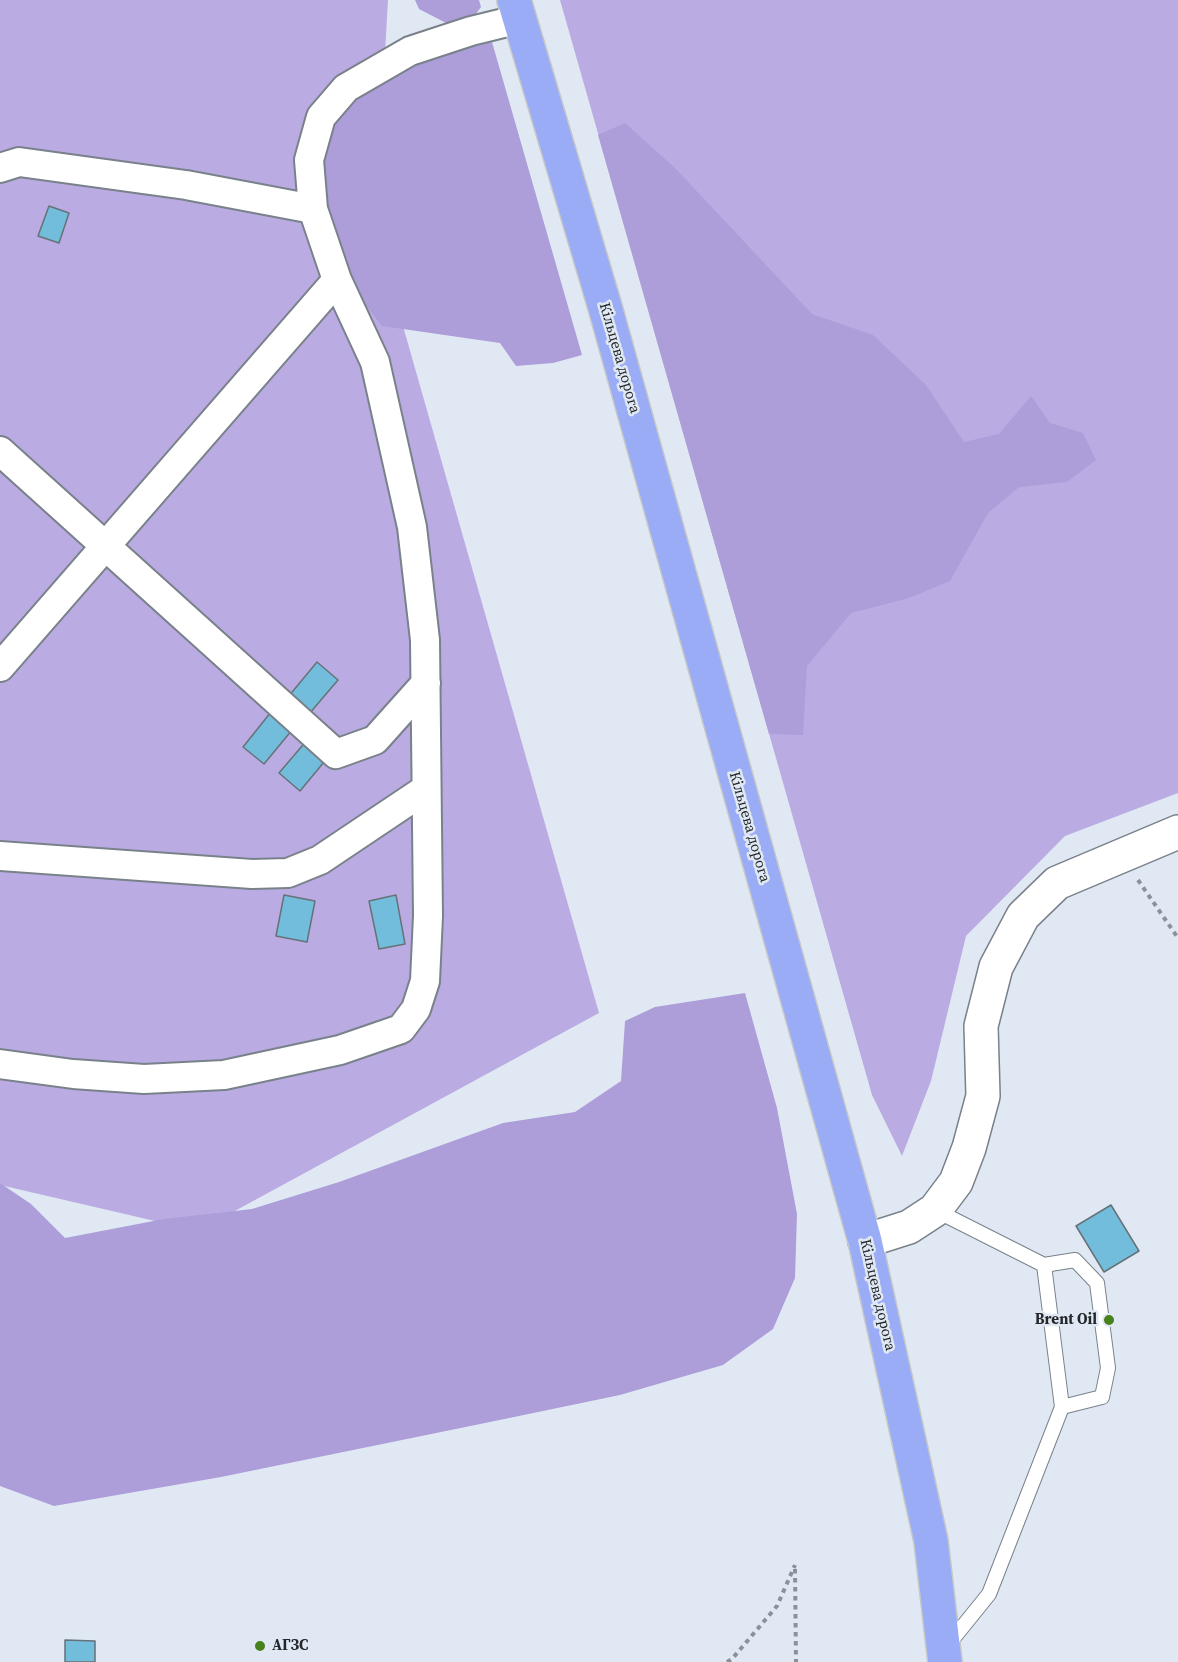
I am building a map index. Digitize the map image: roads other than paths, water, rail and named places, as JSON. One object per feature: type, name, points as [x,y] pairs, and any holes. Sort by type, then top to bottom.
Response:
[{"type":"highway","name":"Кільцева дорога","points":[[517,10],[608,318],[865,1241],[931,1541],[945,1656]]},
{"type":"street","points":[[0,1064],[73,1074],[144,1079],[224,1075],[340,1050],[401,1029],[416,1009],[425,981],[428,916],[425,640],[412,527],[375,362],[337,280],[313,209],[309,160],[321,117],[346,88],[410,51],[471,31],[517,10]]},
{"type":"street","points":[[0,168],[19,162],[186,184],[313,209]]},
{"type":"street","points":[[0,667],[337,280]]},
{"type":"street","points":[[0,451],[336,754],[375,740],[426,683]]},
{"type":"street","points":[[0,855],[252,874],[288,873],[320,860],[426,789]]},
{"type":"street","points":[[865,1241],[909,1227],[935,1210],[956,1182],[969,1148],[982,1096],[981,1026],[996,967],[1023,916],[1058,883],[1178,832]]},
{"type":"lane","points":[[935,1210],[1044,1265],[1075,1260],[1097,1283],[1108,1368],[1102,1397],[1062,1407]]},
{"type":"lane","points":[[945,1656],[989,1593],[1062,1407],[1044,1265]]},
{"type":"place","name":"Brent Oil","points":[[1109,1320]]},
{"type":"place","name":"АГЗС","points":[[260,1646]]}]
